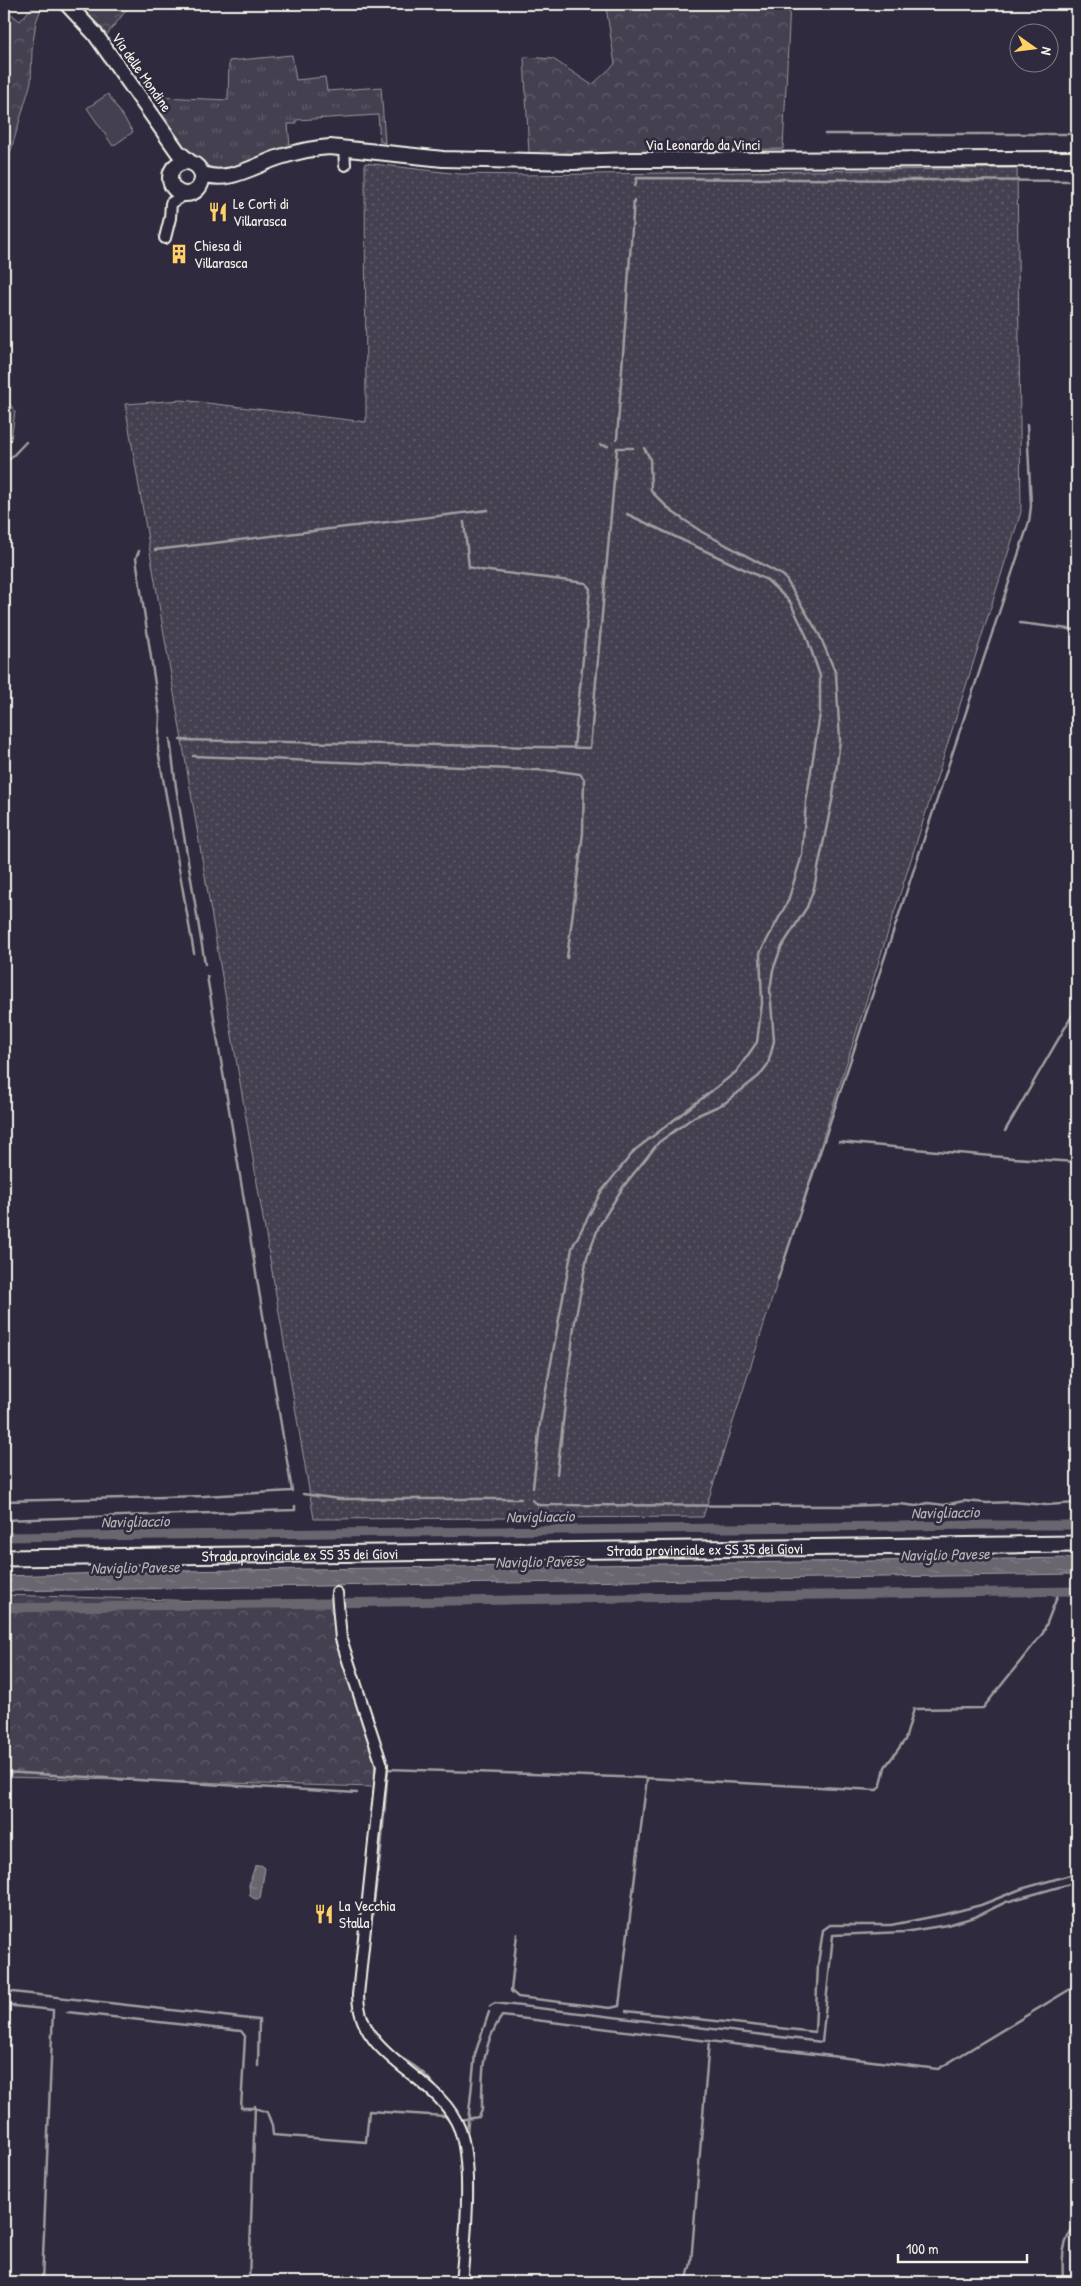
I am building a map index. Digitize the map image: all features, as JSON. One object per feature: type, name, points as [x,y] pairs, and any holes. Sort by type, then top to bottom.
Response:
[{"type":"main road","name":"Strada provinciale ex SS 35 dei Giovi","points":[[4,1558],[1077,1544]]},
{"type":"street","name":"Via delle Mondine","points":[[70,7],[95,34],[178,152],[190,162]]},
{"type":"street","name":"Via delle Mondine","points":[[163,131],[173,159],[173,169]]},
{"type":"street","points":[[201,179],[226,181],[239,173],[279,158],[315,148],[337,147],[345,165]]},
{"type":"street","name":"Via Leonardo da Vinci","points":[[337,147],[425,158],[572,162],[893,158],[1077,159]]},
{"type":"street","points":[[165,238],[171,203],[184,195],[194,192],[201,179],[199,168],[190,162],[180,163],[173,169],[169,178],[172,187],[184,195]]},
{"type":"street","points":[[337,1599],[341,1639],[382,1765],[358,2010],[374,2040],[398,2065],[420,2079],[435,2094],[449,2110],[459,2129],[466,2177],[465,2238],[461,2282]]},
{"type":"green space","points":[[35,4],[42,6],[36,22],[32,50],[31,82],[4,174],[4,8],[20,21]]},
{"type":"green space","points":[[74,4],[131,4],[106,36]]},
{"type":"green space","points":[[598,4],[790,4],[783,149],[529,154],[524,57],[553,59],[592,85],[615,64],[606,7]]},
{"type":"green space","points":[[292,55],[296,80],[325,77],[327,91],[381,87],[385,143],[380,141],[378,115],[296,120],[296,124],[288,124],[290,147],[223,173],[201,169],[189,158],[139,96],[228,100],[229,61]]},
{"type":"green space","points":[[108,94],[133,132],[113,146],[87,108]]},
{"type":"green space","points":[[365,163],[460,174],[526,175],[1017,168],[1021,512],[703,1517],[314,1519],[125,404],[182,400],[366,422]]},
{"type":"green space","points":[[4,394],[15,412],[11,439],[4,442]]},
{"type":"green space","points":[[4,1595],[204,1601],[328,1600],[374,1758],[375,1787],[4,1777]]},
{"type":"water","points":[[1077,1558],[1077,1574],[4,1591],[4,1576],[175,1571]]},
{"type":"water","points":[[261,1865],[265,1868],[260,1899],[255,1899],[250,1896],[249,1885],[255,1866]]},
{"type":"waterway","points":[[825,134],[1077,134]]},
{"type":"waterway","points":[[635,186],[637,178],[1077,181]]},
{"type":"waterway","points":[[617,439],[634,200]]},
{"type":"waterway","points":[[778,1279],[1029,522],[1031,506],[1027,425]]},
{"type":"waterway","points":[[4,465],[26,442]]},
{"type":"waterway","points":[[600,445],[608,446]]},
{"type":"waterway","points":[[180,740],[590,748],[617,448],[633,448]]},
{"type":"waterway","points":[[557,1474],[574,1327],[587,1257],[599,1226],[623,1187],[659,1142],[694,1117],[725,1103],[759,1076],[768,1064],[774,1041],[770,990],[773,970],[781,948],[807,907],[814,888],[833,796],[840,740],[836,674],[820,636],[784,576],[702,532],[671,511],[651,491],[650,458],[644,448]]},
{"type":"waterway","points":[[155,550],[488,510]]},
{"type":"waterway","points":[[533,1488],[540,1423],[572,1248],[601,1192],[635,1150],[736,1072],[757,1042],[762,1003],[760,953],[788,901],[802,855],[806,802],[820,714],[820,676],[806,635],[790,602],[767,580],[627,514]]},
{"type":"waterway","points":[[464,522],[469,567],[586,583],[590,589],[574,747]]},
{"type":"waterway","points":[[139,551],[136,558],[160,717],[158,750],[194,953]]},
{"type":"waterway","points":[[1020,623],[1077,630]]},
{"type":"waterway","points":[[170,739],[205,964]]},
{"type":"waterway","points":[[193,756],[558,771],[580,774],[584,779],[583,833],[567,958]]},
{"type":"waterway","points":[[4,1501],[204,1496],[292,1491],[207,976]]},
{"type":"waterway","points":[[1005,1131],[1077,1007]]},
{"type":"waterway","points":[[839,1142],[1077,1162]]},
{"type":"waterway","points":[[303,1494],[339,1499],[521,1499]]},
{"type":"waterway","points":[[532,1500],[539,1505],[847,1506],[900,1504],[916,1506],[928,1503],[944,1505],[964,1501],[1046,1505],[1077,1503]]},
{"type":"waterway","points":[[4,1520],[295,1510],[295,1506]]},
{"type":"waterway","name":"Navigliaccio","points":[[4,1537],[1077,1525]]},
{"type":"waterway","points":[[4,1608],[1077,1591]]},
{"type":"waterway","points":[[368,1946],[381,1849],[388,1769],[647,1778],[877,1790],[881,1785],[885,1767],[905,1740],[914,1709],[983,1708],[1043,1633],[1059,1592]]},
{"type":"waterway","points":[[4,1772],[357,1793]]},
{"type":"waterway","points":[[517,1934],[511,1991],[518,1997],[610,2008],[619,2006],[647,1778]]},
{"type":"waterway","points":[[626,2011],[815,2032],[818,1964],[823,1930],[830,1925],[891,1925],[946,1914],[981,1905],[1021,1889],[1077,1873]]},
{"type":"waterway","points":[[490,2006],[495,2003],[822,2042],[833,1935],[904,1932],[947,1925],[975,1917],[1006,1902],[1077,1882]]},
{"type":"waterway","points":[[459,2120],[479,2117],[482,2110],[486,2050],[495,2027],[502,2016],[938,2069],[1077,1985]]},
{"type":"waterway","points":[[4,1991],[259,2020],[258,2066]]},
{"type":"waterway","points":[[4,2005],[53,2010],[42,2282]]},
{"type":"waterway","points":[[67,2012],[241,2031],[245,2036],[241,2108],[255,2108],[267,2112],[272,2125],[273,2135],[366,2142],[369,2111],[445,2116],[453,2124]]},
{"type":"waterway","points":[[469,2145],[467,2132],[475,2054],[489,2012]]},
{"type":"waterway","points":[[686,2282],[691,2263],[709,2041]]},
{"type":"waterway","points":[[396,2055],[419,2069],[437,2089]]},
{"type":"waterway","points":[[249,2282],[255,2106]]},
{"type":"waterway","points":[[470,2232],[471,2213]]},
{"type":"waterway","points":[[1063,2282],[1065,2244],[1077,2223]]},
{"type":"place","name":"Le Corti di Villarasca","points":[[218,212]]},
{"type":"place","name":"Chiesa di Villarasca","points":[[179,254]]},
{"type":"place","name":"La Vecchia Stalla","points":[[324,1914]]},
{"type":"water label","name":"Naviglio Pavese","points":[[945,1554]]},
{"type":"water label","name":"Naviglio Pavese","points":[[540,1561]]},
{"type":"water label","name":"Naviglio Pavese","points":[[135,1567]]}]
